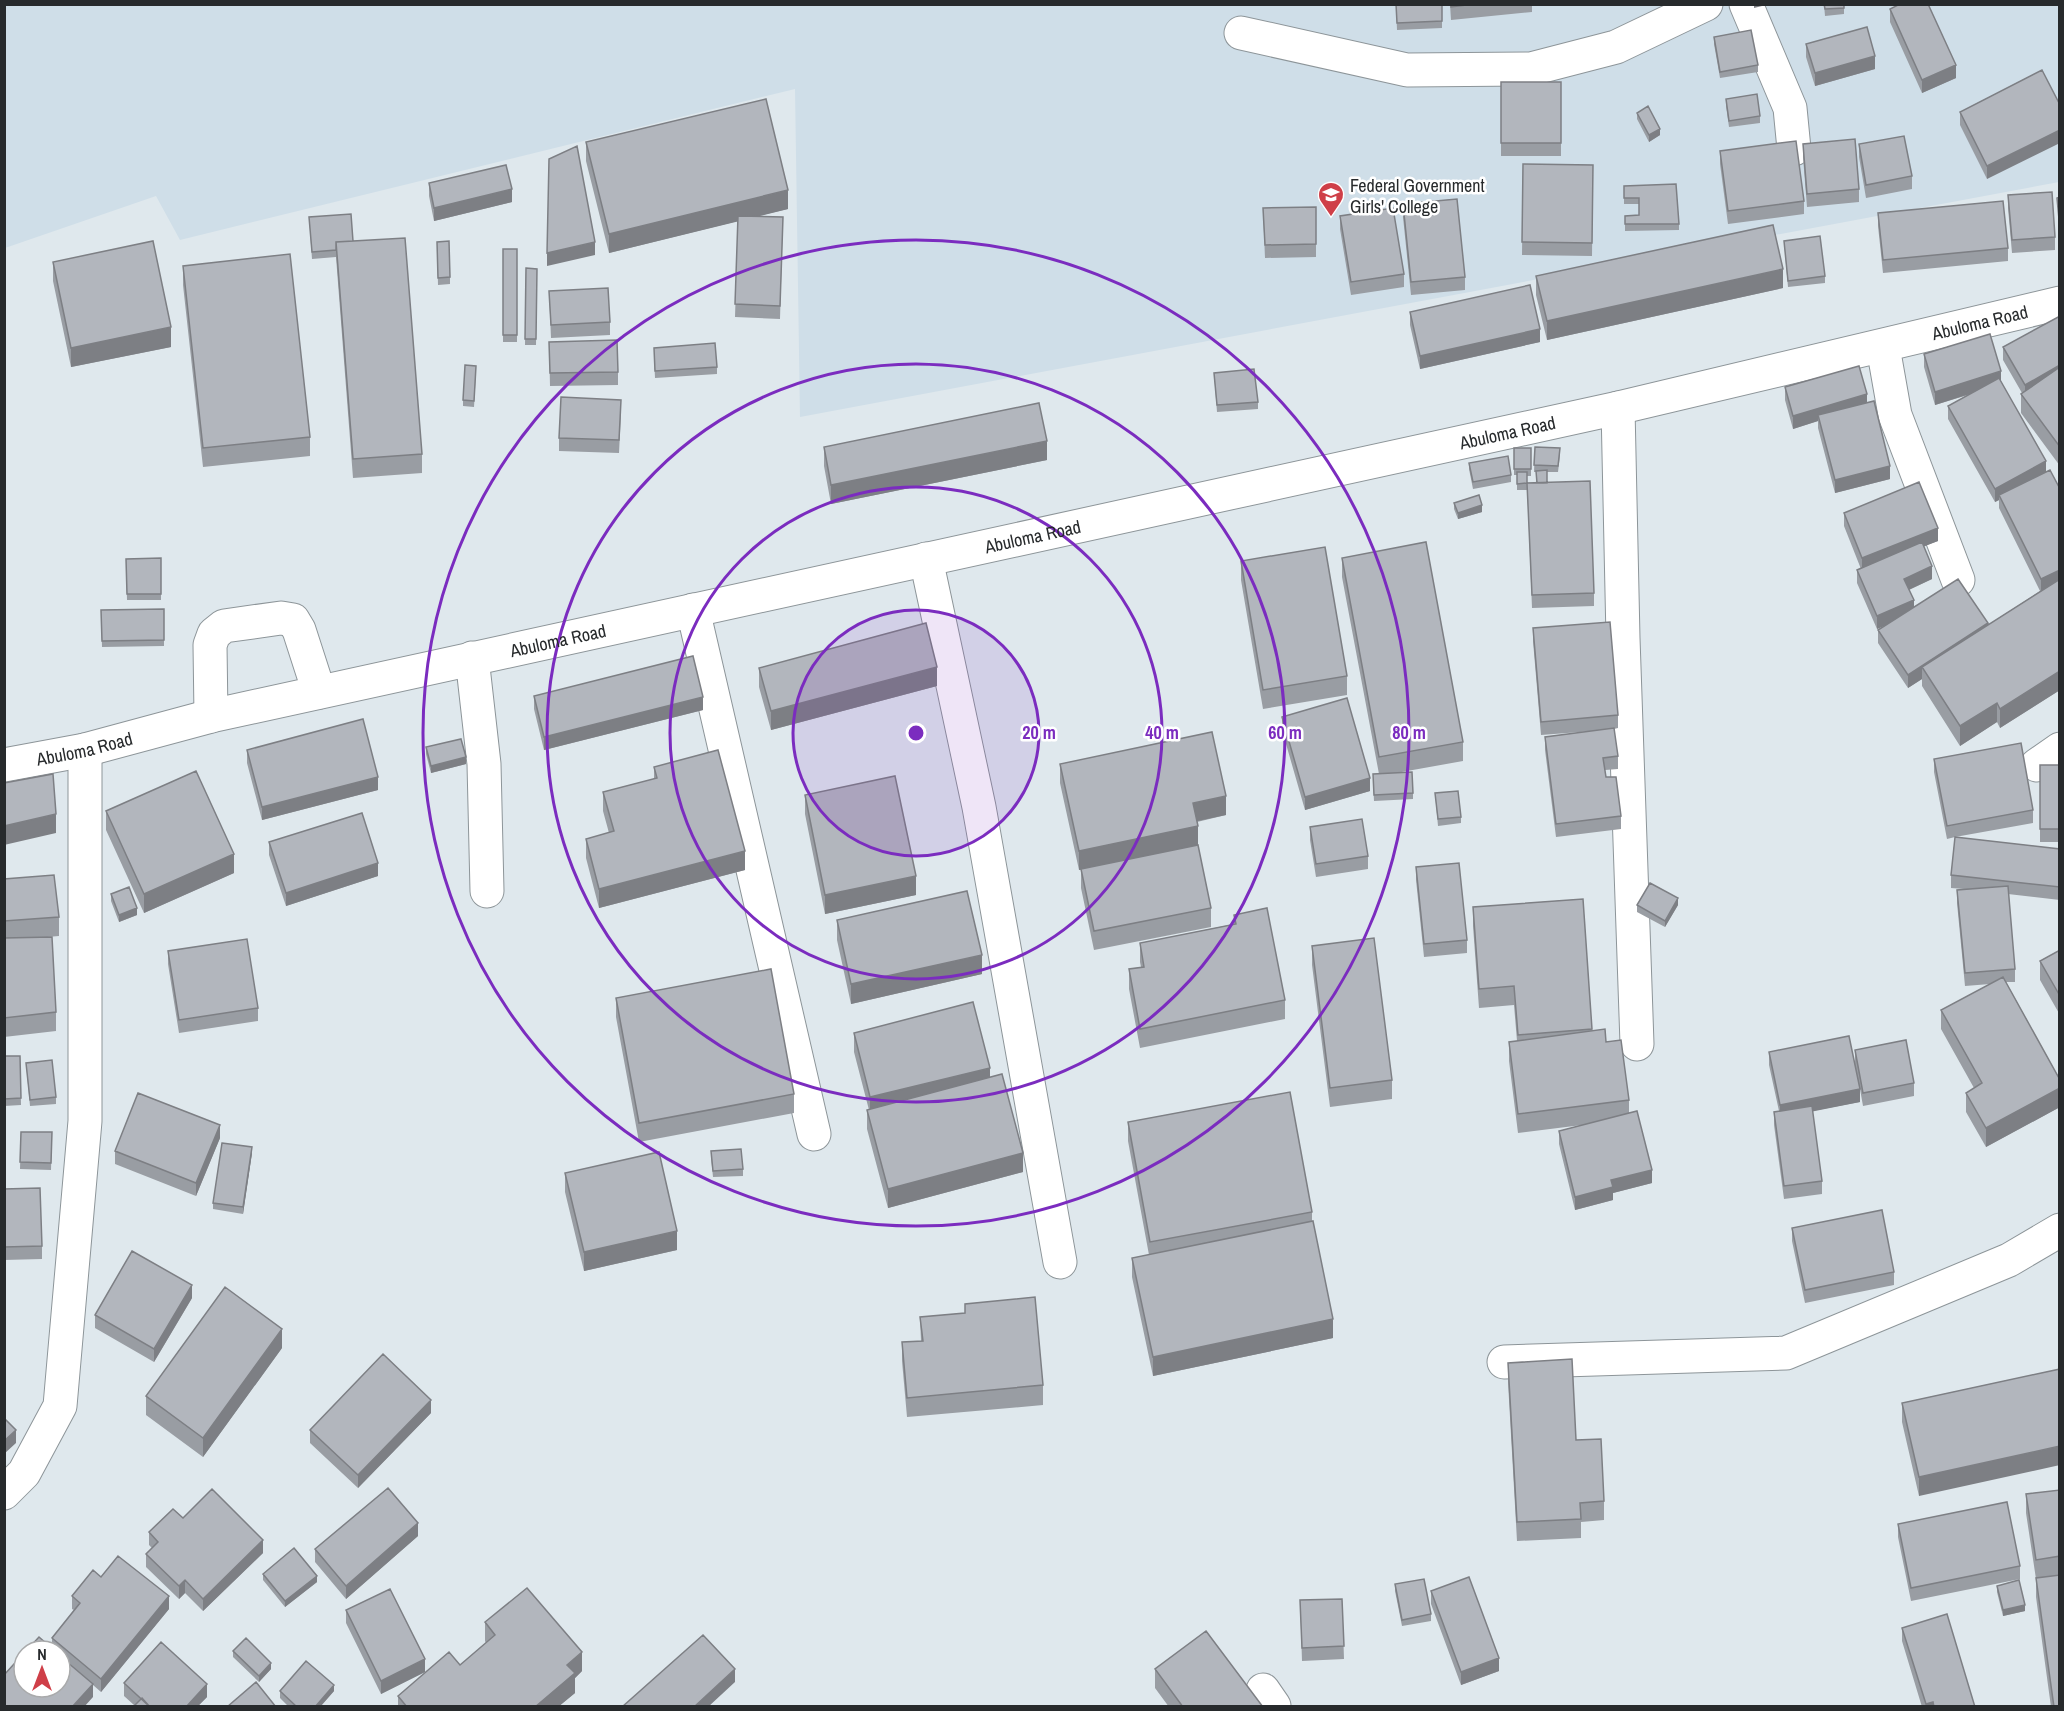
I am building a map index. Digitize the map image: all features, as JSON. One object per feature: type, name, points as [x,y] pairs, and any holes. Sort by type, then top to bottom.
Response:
[{"type":"street","points":[[1241,33],[1407,70],[1531,69],[1616,47],[1706,4]]},
{"type":"street","points":[[1746,4],[1790,108],[1794,149]]},
{"type":"street","name":"Abuloma Road","points":[[4,765],[85,750],[211,716],[472,658],[1618,408],[2060,303]]},
{"type":"street","points":[[1883,346],[1895,415],[1958,580]]},
{"type":"street","points":[[1618,408],[1623,638],[1637,1044]]},
{"type":"street","points":[[926,559],[979,807],[1060,1262]]},
{"type":"street","points":[[693,610],[814,1134]]},
{"type":"street","points":[[211,716],[210,645],[214,634],[224,626],[281,618],[293,620],[299,630],[319,692]]},
{"type":"street","points":[[472,658],[484,764],[487,891]]},
{"type":"street","points":[[4,1493],[24,1473],[60,1406],[85,1121],[85,750]]},
{"type":"street","points":[[1504,1362],[1786,1353],[2009,1260],[2060,1230]]},
{"type":"shaded area","name":"Federal Government Girls' College","points":[[4,5],[2059,5],[2059,182],[800,417],[795,89],[180,240],[156,196],[5,248]]},
{"type":"building","points":[[1396,4],[1442,4],[1442,21],[1397,23]]},
{"type":"building","points":[[1451,4],[1475,4],[1451,7]]},
{"type":"building","points":[[1824,4],[1844,4],[1844,8],[1825,9]]},
{"type":"building","points":[[1900,4],[1928,4],[1956,65],[1922,80],[1890,9]]},
{"type":"building","points":[[1867,27],[1875,56],[1815,73],[1806,44]]},
{"type":"building","points":[[1751,30],[1758,65],[1720,72],[1714,37]]},
{"type":"building","points":[[2042,70],[2060,105],[2060,130],[1987,166],[1960,112]]},
{"type":"building","points":[[1501,82],[1561,82],[1561,143],[1501,143]]},
{"type":"building","points":[[1757,94],[1760,116],[1729,121],[1726,99]]},
{"type":"building","points":[[766,99],[788,190],[609,234],[586,142]]},
{"type":"building","points":[[1648,106],[1660,129],[1649,135],[1637,113]]},
{"type":"building","points":[[1904,136],[1912,176],[1866,185],[1859,144]]},
{"type":"building","points":[[1855,139],[1859,189],[1807,194],[1803,144]]},
{"type":"building","points":[[1796,141],[1804,201],[1728,211],[1720,151]]},
{"type":"building","points":[[577,146],[595,242],[547,253],[549,159]]},
{"type":"building","points":[[1523,164],[1593,165],[1592,243],[1522,242]]},
{"type":"building","points":[[506,165],[512,189],[434,208],[429,183]]},
{"type":"building","points":[[1676,184],[1679,224],[1625,224],[1625,216],[1639,215],[1639,198],[1624,198],[1624,186]]},
{"type":"building","points":[[2052,192],[2055,237],[2012,240],[2008,195]]},
{"type":"building","points":[[2060,197],[2060,230],[2057,198]]},
{"type":"building","points":[[1457,199],[1465,277],[1411,282],[1403,204]]},
{"type":"building","points":[[2003,201],[2008,248],[1883,260],[1878,213]]},
{"type":"building","points":[[1316,207],[1316,244],[1265,245],[1263,208]]},
{"type":"building","points":[[1393,208],[1404,274],[1351,282],[1340,216]]},
{"type":"building","points":[[351,214],[353,241],[336,242],[336,250],[312,252],[309,217]]},
{"type":"building","points":[[738,216],[783,217],[780,306],[735,304]]},
{"type":"building","points":[[1773,225],[1783,269],[1547,321],[1536,276]]},
{"type":"building","points":[[1820,236],[1825,276],[1788,281],[1784,241]]},
{"type":"building","points":[[405,238],[422,454],[353,459],[336,242]]},
{"type":"building","points":[[153,241],[171,327],[71,348],[53,262]]},
{"type":"building","points":[[449,241],[450,277],[438,278],[437,242]]},
{"type":"building","points":[[503,249],[517,249],[517,335],[503,335]]},
{"type":"building","points":[[290,254],[310,437],[203,448],[183,266]]},
{"type":"building","points":[[526,268],[537,269],[536,339],[525,339]]},
{"type":"building","points":[[1530,285],[1540,329],[1420,356],[1410,312]]},
{"type":"building","points":[[608,288],[610,322],[551,325],[549,291]]},
{"type":"building","points":[[2060,316],[2060,365],[2025,385],[2003,347]]},
{"type":"building","points":[[1990,334],[2001,371],[1935,392],[1924,354]]},
{"type":"building","points":[[617,340],[618,372],[550,373],[549,342]]},
{"type":"building","points":[[715,343],[717,367],[655,371],[654,348]]},
{"type":"building","points":[[465,365],[476,366],[474,401],[463,400]]},
{"type":"building","points":[[1859,366],[1867,394],[1793,416],[1785,387]]},
{"type":"building","points":[[2060,367],[2060,447],[2021,394]]},
{"type":"building","points":[[1254,369],[1258,402],[1217,405],[1214,373]]},
{"type":"building","points":[[1999,378],[2046,461],[1995,489],[1948,406]]},
{"type":"building","points":[[561,397],[621,400],[619,440],[559,438]]},
{"type":"building","points":[[1874,401],[1890,466],[1835,480],[1818,415]]},
{"type":"building","points":[[1039,403],[1047,441],[831,485],[824,447]]},
{"type":"building","points":[[1535,447],[1560,448],[1558,466],[1534,465]]},
{"type":"building","points":[[1514,448],[1531,448],[1531,469],[1514,469]]},
{"type":"building","points":[[1508,456],[1511,475],[1473,482],[1469,463]]},
{"type":"building","points":[[1547,470],[1547,483],[1537,483],[1536,471]]},
{"type":"building","points":[[2050,470],[2060,489],[2060,570],[2041,579],[1999,495]]},
{"type":"building","points":[[1517,472],[1527,472],[1527,483],[1517,484]]},
{"type":"building","points":[[1590,481],[1594,593],[1532,595],[1527,483]]},
{"type":"building","points":[[1919,482],[1938,528],[1862,558],[1844,513]]},
{"type":"building","points":[[1479,495],[1482,505],[1458,513],[1454,503]]},
{"type":"building","points":[[1426,542],[1463,742],[1379,757],[1342,558]]},
{"type":"building","points":[[1922,542],[1932,566],[1904,579],[1914,600],[1877,616],[1857,570]]},
{"type":"building","points":[[1325,547],[1347,676],[1263,690],[1241,561]]},
{"type":"building","points":[[161,558],[161,594],[127,594],[126,559]]},
{"type":"building","points":[[1958,579],[1988,623],[1908,675],[1878,630]]},
{"type":"building","points":[[2060,579],[2060,671],[2000,709],[1997,703],[1960,726],[1922,667]]},
{"type":"building","points":[[164,609],[164,640],[102,641],[101,610]]},
{"type":"building","points":[[1610,622],[1618,715],[1541,722],[1533,628]]},
{"type":"building","points":[[926,623],[937,667],[771,711],[759,668]]},
{"type":"building","points":[[693,656],[703,697],[544,737],[534,696]]},
{"type":"building","points":[[1347,698],[1370,778],[1305,797],[1282,717]]},
{"type":"building","points":[[363,719],[378,777],[262,807],[247,750]]},
{"type":"building","points":[[1614,728],[1618,756],[1603,758],[1606,777],[1616,777],[1621,816],[1556,824],[1545,737]]},
{"type":"building","points":[[1212,732],[1226,796],[1193,803],[1198,826],[1079,851],[1060,764]]},
{"type":"building","points":[[461,739],[466,757],[431,766],[426,747]]},
{"type":"building","points":[[2021,743],[2033,810],[1947,826],[1934,759]]},
{"type":"building","points":[[718,750],[745,851],[599,889],[586,839],[614,831],[603,792],[657,778],[654,767]]},
{"type":"building","points":[[2040,765],[2060,765],[2060,829],[2040,829]]},
{"type":"building","points":[[196,771],[234,854],[144,894],[106,811]]},
{"type":"building","points":[[1412,772],[1413,793],[1374,795],[1373,774]]},
{"type":"building","points":[[53,774],[56,814],[4,826],[4,783]]},
{"type":"building","points":[[895,776],[916,876],[825,895],[805,795]]},
{"type":"building","points":[[1458,791],[1461,817],[1438,819],[1435,793]]},
{"type":"building","points":[[362,813],[378,863],[286,893],[269,842]]},
{"type":"building","points":[[1362,819],[1368,856],[1316,864],[1310,827]]},
{"type":"building","points":[[1955,837],[2060,849],[2060,887],[1951,875]]},
{"type":"building","points":[[1198,845],[1211,908],[1094,931],[1081,869]]},
{"type":"building","points":[[1459,863],[1467,940],[1424,944],[1416,867]]},
{"type":"building","points":[[54,875],[59,917],[4,921],[4,879]]},
{"type":"building","points":[[1650,883],[1678,898],[1665,921],[1637,905]]},
{"type":"building","points":[[2008,886],[2015,969],[1965,973],[1957,890]]},
{"type":"building","points":[[129,887],[137,908],[119,915],[111,894]]},
{"type":"building","points":[[967,891],[982,955],[851,984],[837,920]]},
{"type":"building","points":[[1583,899],[1592,1029],[1518,1035],[1514,986],[1479,989],[1473,907]]},
{"type":"building","points":[[1267,908],[1285,1000],[1140,1029],[1129,969],[1144,967],[1140,943],[1236,924],[1234,915]]},
{"type":"building","points":[[52,937],[56,1012],[4,1018],[4,938]]},
{"type":"building","points":[[1374,938],[1392,1080],[1330,1088],[1312,946]]},
{"type":"building","points":[[247,939],[258,1008],[179,1020],[168,951]]},
{"type":"building","points":[[2060,950],[2060,996],[2040,961]]},
{"type":"building","points":[[771,969],[794,1094],[639,1123],[616,998]]},
{"type":"building","points":[[2003,977],[2060,1080],[2060,1088],[1986,1128],[1966,1093],[1982,1083],[1941,1010]]},
{"type":"building","points":[[973,1002],[990,1068],[870,1097],[854,1033]]},
{"type":"building","points":[[1605,1029],[1606,1042],[1621,1040],[1629,1100],[1518,1114],[1509,1042]]},
{"type":"building","points":[[1849,1036],[1860,1089],[1780,1105],[1769,1052]]},
{"type":"building","points":[[1906,1040],[1914,1083],[1863,1093],[1855,1050]]},
{"type":"building","points":[[4,1056],[20,1056],[21,1098],[4,1099]]},
{"type":"building","points":[[52,1060],[56,1097],[30,1100],[26,1063]]},
{"type":"building","points":[[1002,1074],[1023,1153],[888,1189],[867,1110]]},
{"type":"building","points":[[1290,1092],[1312,1212],[1150,1242],[1128,1122]]},
{"type":"building","points":[[138,1093],[220,1125],[196,1183],[115,1151]]},
{"type":"building","points":[[1812,1106],[1822,1181],[1784,1186],[1774,1112]]},
{"type":"building","points":[[1637,1111],[1652,1170],[1611,1180],[1613,1187],[1575,1197],[1559,1131]]},
{"type":"building","points":[[21,1132],[52,1132],[51,1163],[20,1162]]},
{"type":"building","points":[[222,1143],[252,1147],[243,1207],[213,1203]]},
{"type":"building","points":[[741,1149],[743,1169],[713,1171],[711,1151]]},
{"type":"building","points":[[659,1152],[677,1231],[584,1252],[565,1173]]},
{"type":"building","points":[[40,1188],[42,1246],[4,1247],[4,1189]]},
{"type":"building","points":[[1882,1210],[1894,1272],[1805,1290],[1792,1228]]},
{"type":"building","points":[[1313,1221],[1333,1319],[1153,1357],[1132,1258]]},
{"type":"building","points":[[132,1251],[192,1285],[154,1349],[95,1315]]},
{"type":"building","points":[[225,1287],[282,1329],[203,1438],[146,1396]]},
{"type":"building","points":[[1035,1297],[1043,1385],[907,1398],[902,1342],[923,1341],[920,1317],[965,1313],[965,1304]]},
{"type":"building","points":[[383,1354],[431,1400],[358,1475],[310,1430]]},
{"type":"building","points":[[1572,1359],[1576,1440],[1601,1439],[1604,1501],[1580,1503],[1581,1519],[1517,1522],[1508,1363]]},
{"type":"building","points":[[2060,1369],[2060,1446],[1919,1477],[1902,1403]]},
{"type":"building","points":[[4,1418],[16,1430],[4,1441]]},
{"type":"building","points":[[388,1488],[418,1523],[346,1586],[315,1549]]},
{"type":"building","points":[[212,1489],[263,1540],[203,1599],[185,1580],[179,1586],[146,1554],[158,1542],[149,1532],[173,1509],[183,1518]]},
{"type":"building","points":[[2060,1490],[2060,1556],[2036,1560],[2026,1494]]},
{"type":"building","points":[[2007,1502],[2020,1566],[1911,1588],[1898,1524]]},
{"type":"building","points":[[294,1548],[317,1576],[285,1601],[263,1574]]},
{"type":"building","points":[[118,1556],[169,1596],[101,1679],[72,1655],[72,1639],[52,1638],[80,1603],[72,1596],[93,1570],[101,1577]]},
{"type":"building","points":[[2060,1575],[2060,1707],[2054,1707],[2036,1578]]},
{"type":"building","points":[[1469,1577],[1499,1658],[1461,1672],[1431,1591]]},
{"type":"building","points":[[1424,1579],[1431,1614],[1402,1620],[1395,1584]]},
{"type":"building","points":[[2019,1580],[2025,1605],[2003,1610],[1997,1586]]},
{"type":"building","points":[[527,1588],[582,1652],[567,1665],[575,1673],[535,1707],[407,1707],[398,1696],[449,1652],[460,1665],[495,1635],[485,1622]]},
{"type":"building","points":[[390,1589],[425,1659],[381,1681],[346,1610]]},
{"type":"building","points":[[1342,1599],[1344,1646],[1302,1648],[1300,1600]]},
{"type":"building","points":[[1947,1614],[1975,1707],[1934,1707],[1933,1702],[1926,1704],[1902,1628]]},
{"type":"building","points":[[1206,1631],[1263,1707],[1183,1707],[1155,1669]]},
{"type":"building","points":[[703,1635],[735,1669],[694,1707],[622,1707]]},
{"type":"building","points":[[246,1638],[271,1663],[259,1676],[233,1651]]},
{"type":"building","points":[[161,1642],[207,1684],[186,1707],[150,1707],[124,1683]]},
{"type":"building","points":[[306,1661],[334,1685],[315,1707],[297,1707],[280,1691]]},
{"type":"building","points":[[12,1666],[12,1699],[72,1699],[72,1666],[93,1684],[72,1707],[4,1707],[4,1675]]},
{"type":"building","points":[[256,1682],[276,1707],[227,1707]]},
{"type":"building","points":[[142,1698],[150,1707],[133,1707]]},
{"type":"place","name":"Federal Government Girls' College","points":[[1331,218]]}]
